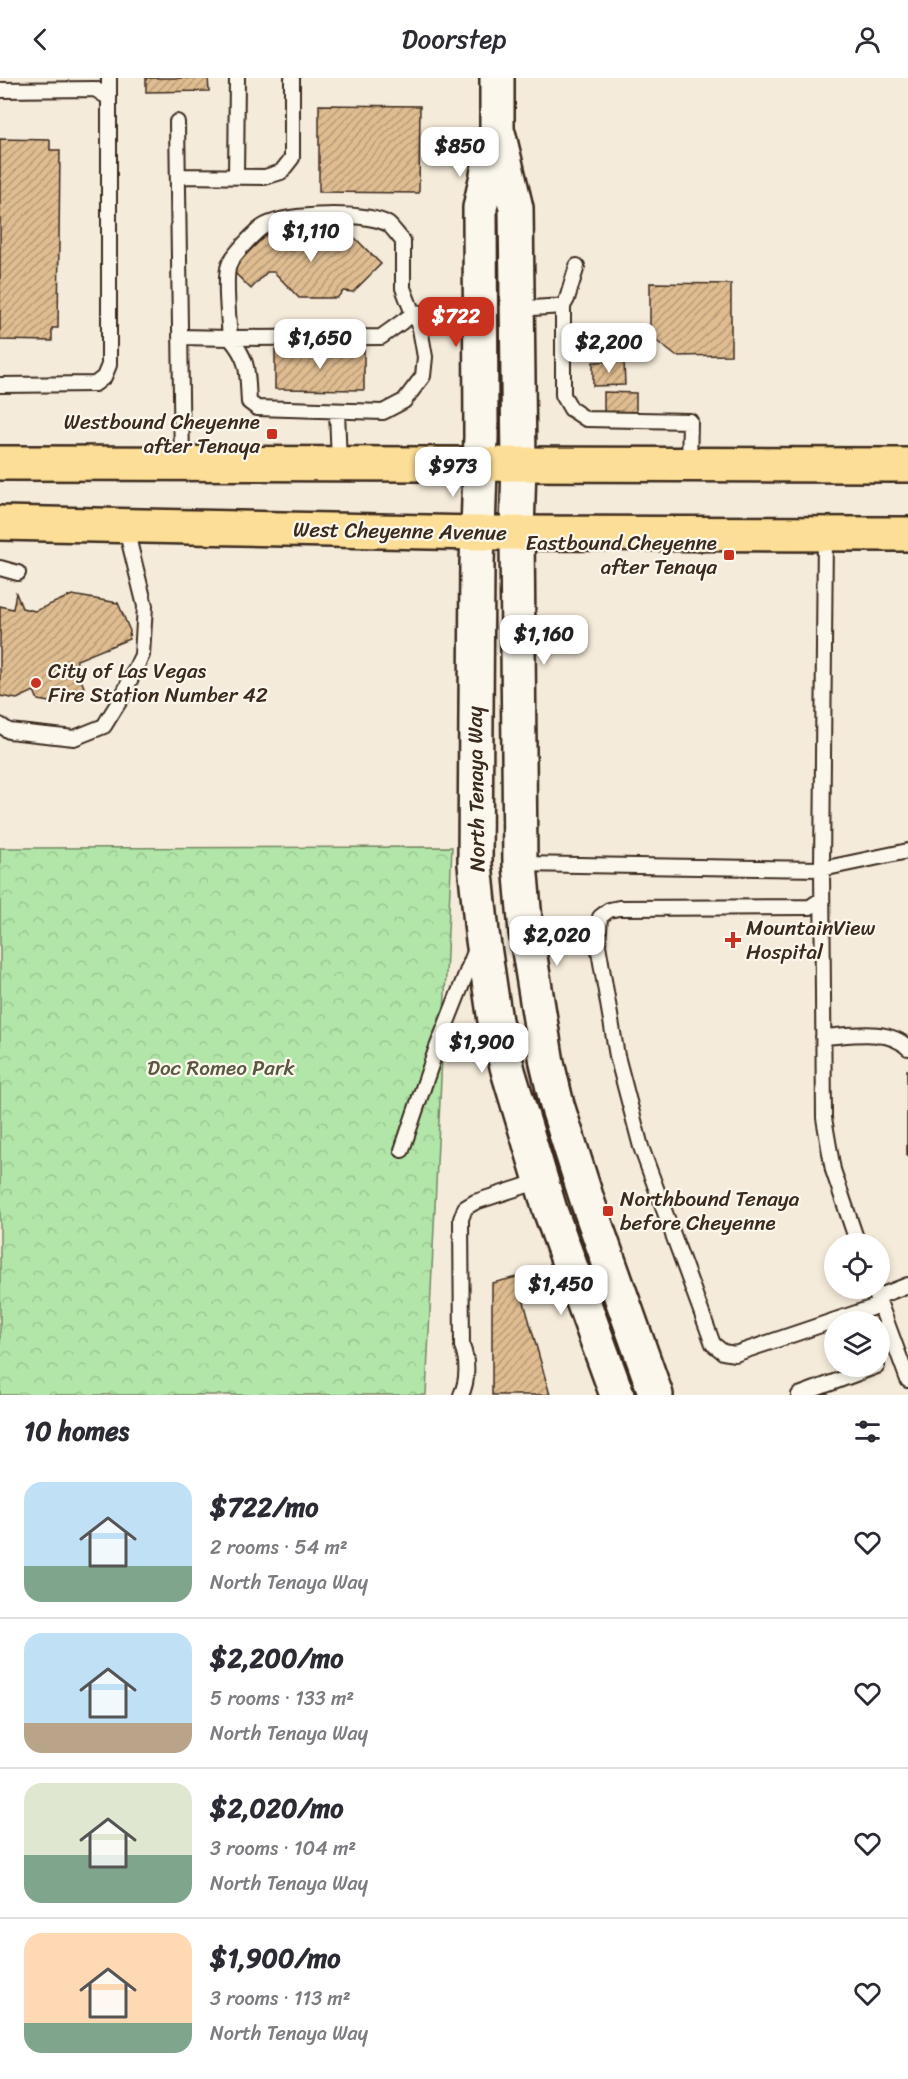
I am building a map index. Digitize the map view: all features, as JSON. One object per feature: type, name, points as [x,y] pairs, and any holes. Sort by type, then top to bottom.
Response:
[{"type":"main road","name":"North Tenaya Way","points":[[496,78],[497,128],[516,208],[520,864],[526,932],[547,1063],[557,1105],[588,1203],[656,1395]]},
{"type":"main road","name":"North Tenaya Way","points":[[497,128],[480,208],[480,464],[477,534],[475,852],[482,933],[495,1021],[524,1131],[564,1251],[617,1395]]},
{"type":"main road","points":[[0,463],[908,465]]},
{"type":"main road","name":"West Cheyenne Avenue","points":[[0,523],[477,534],[908,534]]},
{"type":"lane","points":[[0,385],[95,384],[104,377],[109,365],[109,78]]},
{"type":"lane","points":[[236,176],[237,78]]},
{"type":"lane","points":[[179,176],[265,177],[281,172],[292,158],[292,78]]},
{"type":"lane","points":[[0,90],[95,89],[109,98]]},
{"type":"lane","points":[[177,122],[182,463]]},
{"type":"lane","points":[[296,216],[364,216],[388,225],[403,241],[403,288],[413,314],[419,323],[425,357],[423,376],[404,401],[383,412],[257,408],[249,402],[247,373],[242,352],[230,339],[229,264],[255,231],[268,224],[296,216]]},
{"type":"lane","points":[[577,266],[563,306],[563,395],[571,410],[586,419],[690,421],[689,465]]},
{"type":"lane","points":[[180,337],[230,339],[381,337],[413,314],[481,306]]},
{"type":"lane","points":[[517,309],[563,306]]},
{"type":"lane","points":[[338,411],[339,463]]},
{"type":"lane","points":[[0,725],[9,731],[74,738],[104,726],[122,697],[142,655],[145,606],[125,525]]},
{"type":"lane","points":[[825,535],[822,869],[824,1118],[833,1170],[854,1233]]},
{"type":"lane","points":[[0,568],[18,573]]},
{"type":"lane","points":[[520,864],[822,869],[908,851]]},
{"type":"lane","points":[[822,899],[810,907],[619,908],[609,910],[600,917],[598,945],[617,1056],[641,1147],[713,1344],[723,1352],[735,1354],[872,1299]]},
{"type":"lane","points":[[402,1150],[436,1050],[482,933]]},
{"type":"lane","points":[[823,1037],[889,1037],[904,1043],[908,1048]]},
{"type":"lane","points":[[461,1395],[464,1389],[467,1356],[462,1346],[461,1219],[465,1208],[475,1202],[540,1181]]},
{"type":"lane","points":[[890,1292],[908,1284]]},
{"type":"lane","points":[[878,1299],[908,1380]]},
{"type":"lane","points":[[890,1362],[899,1359]]},
{"type":"lane","points":[[799,1395],[848,1377]]},
{"type":"green space","name":"Doc Romeo Park","points":[[452,847],[426,1395],[0,1395],[0,848]]},
{"type":"building","points":[[146,78],[208,78],[209,91],[146,92]]},
{"type":"building","points":[[319,105],[420,106],[419,193],[319,192]]},
{"type":"building","points":[[0,139],[50,140],[50,150],[60,150],[58,328],[52,328],[52,341],[0,340]]},
{"type":"building","points":[[318,223],[341,224],[381,264],[353,292],[343,291],[337,298],[299,298],[274,272],[267,272],[251,289],[231,269],[270,231],[290,251]]},
{"type":"building","points":[[650,283],[731,284],[731,355],[676,356],[650,336]]},
{"type":"building","points":[[582,329],[613,330],[613,354],[581,353]]},
{"type":"building","points":[[275,349],[364,350],[364,390],[275,389]]},
{"type":"building","points":[[624,361],[625,385],[593,386],[593,362]]},
{"type":"building","points":[[604,392],[636,393],[636,417],[604,416]]},
{"type":"building","points":[[16,593],[22,608],[35,611],[72,595],[118,603],[130,631],[129,639],[77,660],[76,667],[84,687],[49,702],[38,700],[34,691],[17,699],[0,696],[0,606],[13,609]]},
{"type":"building","points":[[908,1070],[908,1156],[907,1155]]},
{"type":"building","points":[[517,1277],[550,1395],[492,1395],[492,1283]]},
{"type":"place","name":"Westbound Cheyenne after Tenaya","points":[[272,434]]},
{"type":"place","name":"Eastbound Cheyenne after Tenaya","points":[[729,555]]},
{"type":"place","name":"City of Las Vegas Fire Station Number 42","points":[[36,683]]},
{"type":"place","name":"MountainView Hospital","points":[[733,940]]},
{"type":"place","name":"Northbound Tenaya before Cheyenne","points":[[608,1211]]}]
